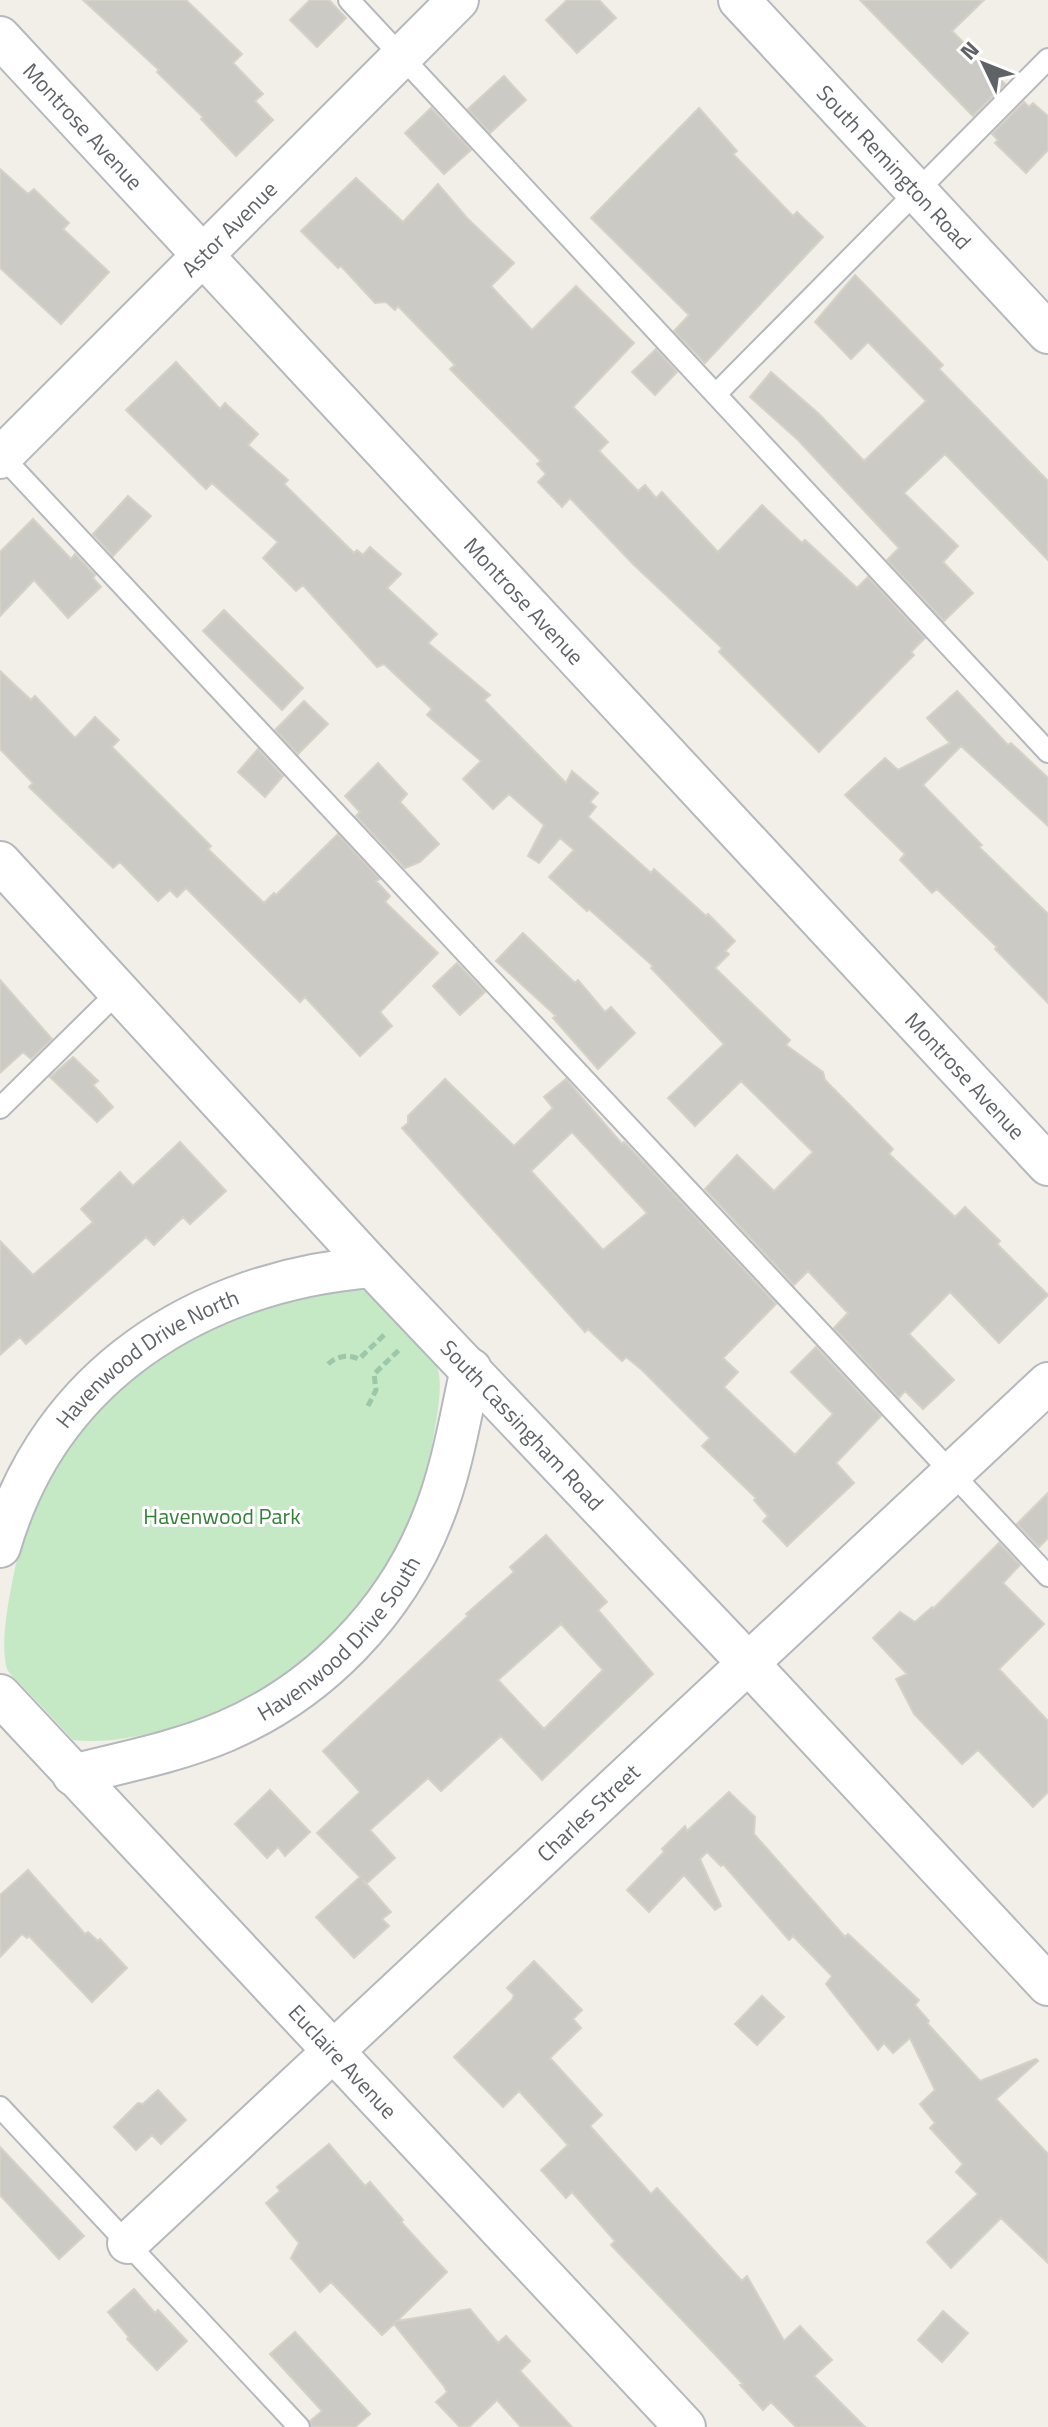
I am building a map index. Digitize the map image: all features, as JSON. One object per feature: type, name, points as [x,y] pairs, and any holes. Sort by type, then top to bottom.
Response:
[{"type":"street","name":"Astor Avenue","points":[[1,456],[458,0]]},
{"type":"street","name":"South Remington Road","points":[[739,0],[1048,333]]},
{"type":"street","name":"Montrose Avenue","points":[[0,37],[1048,1165]]},
{"type":"street","name":"South Cassingham Road","points":[[0,862],[372,1267],[1048,1985]]},
{"type":"street","name":"Havenwood Drive North","points":[[0,1547],[9,1516],[31,1469],[62,1425],[96,1385],[135,1350],[177,1322],[225,1299],[273,1282],[372,1267]]},
{"type":"street","name":"Havenwood Drive South","points":[[73,1775],[179,1748],[225,1732],[271,1709],[312,1680],[350,1646],[383,1607],[412,1563],[434,1516],[471,1369]]},
{"type":"street","name":"Charles Street","points":[[128,2243],[1048,1383]]},
{"type":"street","name":"Euclaire Avenue","points":[[0,1695],[685,2427]]},
{"type":"lane","points":[[349,0],[1048,752]]},
{"type":"lane","points":[[716,394],[1048,59]]},
{"type":"lane","points":[[1,456],[1048,1576]]},
{"type":"lane","points":[[0,1108],[119,991]]},
{"type":"lane","points":[[0,2107],[299,2427]]},
{"type":"path","points":[[328,1364],[333,1359],[347,1356],[359,1359],[388,1331]]},
{"type":"path","points":[[368,1406],[376,1390],[374,1374],[403,1345]]},
{"type":"green space","name":"Havenwood Park","points":[[348,1289],[368,1291],[432,1357],[440,1380],[432,1446],[419,1498],[398,1546],[369,1591],[335,1632],[295,1667],[250,1696],[202,1718],[151,1733],[112,1740],[73,1740],[10,1674],[5,1659],[6,1624],[13,1578],[26,1529],[46,1484],[73,1442],[106,1404],[143,1371],[185,1342],[229,1319],[276,1302]]},
{"type":"building","points":[[83,0],[186,0],[242,54],[233,63],[263,94],[255,101],[273,120],[236,156],[201,119],[203,117],[157,72],[159,70]]},
{"type":"building","points":[[310,0],[329,0],[346,18],[317,47],[290,20]]},
{"type":"building","points":[[567,0],[599,0],[616,18],[577,53],[546,20]]},
{"type":"building","points":[[860,0],[984,0],[952,31],[1005,84],[973,116]]},
{"type":"building","points":[[504,76],[526,100],[490,133],[468,109]]},
{"type":"building","points":[[1024,102],[1029,107],[1033,103],[1048,116],[1048,150],[1026,173],[995,143],[998,140],[992,134]]},
{"type":"building","points":[[431,108],[471,150],[444,174],[405,133]]},
{"type":"building","points":[[699,108],[737,151],[733,154],[793,216],[797,212],[823,237],[705,363],[674,331],[689,315],[591,218]]},
{"type":"building","points":[[0,169],[28,194],[34,189],[69,223],[63,229],[109,272],[61,324],[0,268]]},
{"type":"building","points":[[356,178],[403,222],[438,184],[467,218],[514,263],[491,286],[532,330],[576,286],[634,343],[573,407],[608,442],[599,451],[638,491],[645,485],[656,498],[662,492],[718,552],[762,505],[857,588],[868,577],[925,638],[911,652],[914,655],[819,752],[719,652],[722,648],[633,564],[570,498],[562,507],[538,482],[546,474],[537,464],[541,461],[450,369],[455,365],[398,306],[395,310],[386,302],[375,303],[341,266],[338,268],[301,231]]},
{"type":"building","points":[[855,275],[943,365],[939,369],[1048,481],[1048,560],[945,454],[904,493],[958,546],[943,562],[973,593],[944,621],[887,560],[899,548],[798,440],[750,397],[771,372],[819,414],[864,461],[926,401],[868,342],[851,359],[815,322]]},
{"type":"building","points":[[656,349],[677,372],[655,395],[632,372]]},
{"type":"building","points":[[176,362],[220,409],[225,403],[258,434],[248,445],[288,480],[284,484],[354,553],[357,550],[363,555],[370,547],[401,574],[387,588],[437,634],[428,643],[490,695],[484,700],[566,783],[572,771],[598,793],[590,802],[596,807],[588,817],[651,873],[654,869],[706,916],[708,914],[735,941],[725,951],[729,954],[715,968],[790,1040],[786,1045],[823,1072],[825,1080],[893,1149],[889,1154],[955,1217],[965,1207],[1048,1295],[999,1343],[950,1292],[909,1334],[954,1380],[923,1409],[905,1391],[899,1398],[834,1328],[848,1313],[808,1271],[794,1285],[705,1189],[737,1155],[774,1191],[813,1152],[741,1081],[695,1126],[668,1098],[724,1044],[651,968],[653,966],[549,877],[574,850],[560,838],[539,863],[528,856],[544,825],[509,794],[493,809],[463,779],[481,761],[427,715],[432,709],[384,664],[377,667],[303,585],[296,591],[263,558],[278,542],[212,483],[206,489],[126,410]]},
{"type":"building","points":[[128,496],[151,516],[113,556],[93,534]]},
{"type":"building","points":[[33,519],[71,559],[75,554],[95,575],[93,578],[101,587],[68,618],[34,580],[0,616],[0,552]]},
{"type":"building","points":[[224,610],[303,688],[282,710],[203,631]]},
{"type":"building","points":[[0,671],[31,700],[35,696],[75,738],[95,717],[119,740],[112,747],[211,846],[208,849],[264,903],[338,834],[380,879],[376,881],[390,896],[385,902],[438,953],[380,1012],[392,1026],[360,1056],[305,997],[300,1002],[186,888],[177,897],[170,890],[158,901],[120,862],[113,868],[29,787],[33,783],[0,749]]},
{"type":"building","points":[[957,691],[1008,745],[1011,743],[1048,778],[1048,826],[961,746],[923,785],[982,845],[979,847],[1048,914],[1048,1003],[995,949],[997,947],[937,889],[932,893],[900,860],[905,854],[845,795],[885,758],[898,770],[950,743],[927,718]]},
{"type":"building","points":[[304,701],[328,724],[298,754],[275,730]]},
{"type":"building","points":[[258,749],[283,776],[265,797],[238,772]]},
{"type":"building","points":[[378,763],[407,794],[400,802],[439,844],[420,862],[405,868],[356,816],[360,812],[345,796]]},
{"type":"building","points":[[523,933],[575,983],[578,980],[605,1012],[611,1007],[635,1033],[598,1069],[553,1018],[556,1016],[496,961]]},
{"type":"building","points":[[457,963],[485,992],[460,1015],[433,986]]},
{"type":"building","points":[[0,980],[52,1039],[31,1059],[23,1052],[0,1073]]},
{"type":"building","points":[[73,1057],[98,1081],[93,1085],[113,1107],[97,1122],[50,1077]]},
{"type":"building","points":[[445,1079],[514,1146],[553,1108],[544,1097],[566,1079],[622,1144],[624,1142],[776,1304],[723,1358],[738,1372],[724,1387],[795,1455],[833,1414],[791,1372],[816,1347],[881,1416],[836,1463],[854,1483],[787,1546],[763,1521],[768,1516],[754,1500],[756,1498],[702,1446],[710,1438],[642,1370],[626,1357],[622,1361],[588,1329],[585,1332],[402,1128],[408,1123],[408,1116]],"holes":[[[572,1132],[647,1213],[603,1250],[531,1171]]]},
{"type":"building","points":[[180,1142],[226,1191],[190,1224],[183,1217],[154,1245],[146,1237],[26,1344],[20,1337],[0,1355],[0,1241],[33,1275],[93,1222],[81,1209],[120,1172],[133,1186]]},
{"type":"building","points":[[1048,1493],[1048,1538],[1039,1547],[1017,1524]]},
{"type":"building","points":[[546,1535],[607,1602],[598,1610],[653,1674],[542,1780],[501,1736],[441,1791],[428,1778],[370,1830],[395,1858],[366,1884],[391,1912],[382,1919],[389,1926],[354,1958],[316,1917],[360,1877],[317,1833],[360,1792],[323,1751],[514,1572],[510,1567]],"holes":[[[561,1624],[603,1670],[544,1729],[498,1680]]]},
{"type":"building","points":[[999,1543],[1020,1565],[1003,1583],[1044,1624],[999,1669],[1048,1721],[1048,1792],[1033,1807],[978,1750],[962,1764],[914,1714],[896,1679],[907,1674],[873,1638],[900,1612],[915,1622],[933,1609]]},
{"type":"building","points":[[270,1790],[310,1832],[285,1856],[278,1847],[267,1858],[235,1824]]},
{"type":"building","points":[[729,1792],[755,1817],[754,1834],[845,1937],[848,1934],[919,2000],[915,2005],[929,2021],[927,2023],[980,2081],[1036,2059],[1038,2061],[996,2099],[1048,2154],[1048,2263],[1001,2218],[951,2268],[927,2242],[978,2194],[956,2172],[963,2164],[930,2128],[935,2123],[920,2104],[935,2090],[910,2038],[893,2053],[884,2043],[878,2050],[826,1984],[832,1976],[793,1936],[789,1940],[723,1864],[721,1866],[707,1852],[700,1859],[721,1906],[715,1910],[684,1875],[649,1912],[627,1890],[685,1826],[687,1831]]},
{"type":"building","points":[[28,1870],[85,1934],[88,1932],[98,1941],[100,1939],[127,1968],[92,2002],[29,1936],[27,1938],[22,1934],[0,1957],[0,1895]]},
{"type":"building","points":[[534,1961],[582,2010],[573,2019],[581,2028],[550,2058],[602,2115],[590,2126],[651,2194],[657,2188],[742,2281],[747,2276],[784,2341],[800,2326],[832,2360],[814,2376],[865,2427],[796,2427],[771,2402],[763,2410],[740,2385],[743,2384],[611,2245],[615,2241],[572,2192],[566,2198],[541,2170],[568,2145],[519,2091],[503,2107],[454,2057],[512,2000],[514,1995],[507,1988]]},
{"type":"building","points":[[762,1996],[784,2017],[757,2045],[735,2024]]},
{"type":"building","points":[[158,2090],[186,2120],[161,2144],[152,2135],[136,2150],[114,2127],[138,2103],[143,2104]]},
{"type":"building","points":[[329,2144],[365,2186],[370,2182],[403,2220],[401,2222],[447,2272],[397,2321],[470,2309],[498,2343],[506,2336],[530,2361],[520,2371],[572,2427],[521,2427],[497,2400],[469,2427],[460,2427],[436,2402],[447,2392],[444,2386],[394,2324],[382,2335],[331,2282],[320,2292],[291,2258],[299,2243],[266,2203],[280,2191],[277,2187]]},
{"type":"building","points":[[0,2147],[84,2236],[59,2259],[0,2195]]},
{"type":"building","points":[[134,2289],[155,2313],[158,2310],[187,2341],[157,2370],[127,2339],[129,2337],[108,2312]]},
{"type":"building","points":[[943,2311],[968,2333],[942,2362],[918,2340]]},
{"type":"building","points":[[295,2332],[370,2414],[355,2427],[312,2427],[310,2421],[322,2411],[270,2354]]}]
